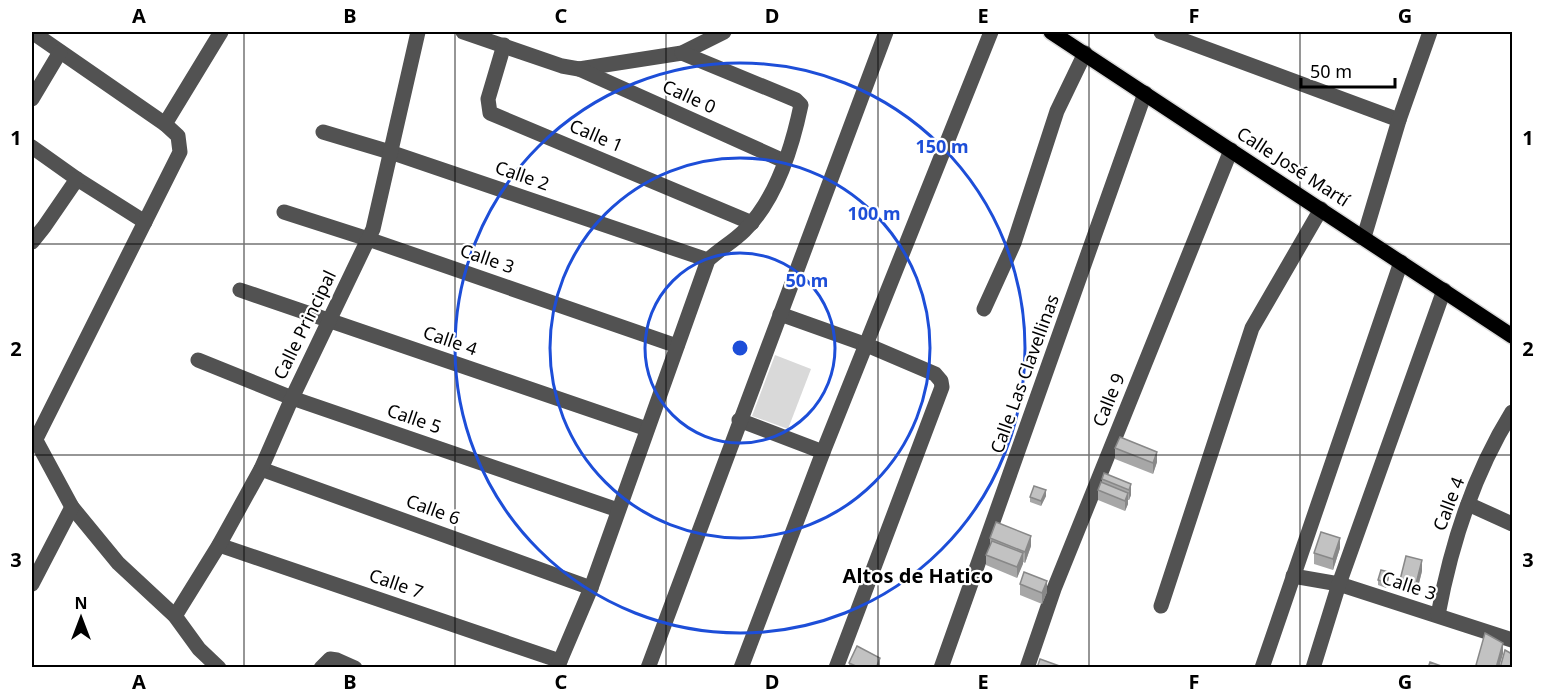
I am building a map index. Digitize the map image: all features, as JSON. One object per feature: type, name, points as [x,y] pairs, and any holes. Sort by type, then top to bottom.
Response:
[{"type":"main road","name":"Calle José Martí","points":[[1058,33],[1512,336]]},
{"type":"street","points":[[32,32],[165,124],[178,136],[180,152],[34,435],[72,507],[118,563],[175,616],[199,649],[219,668]]},
{"type":"street","points":[[165,124],[221,32]]},
{"type":"street","name":"Calle Principal","points":[[175,616],[219,545],[261,469],[328,320],[373,230],[418,32]]},
{"type":"street","points":[[463,32],[562,66],[579,69],[682,53],[724,32]]},
{"type":"street","points":[[648,668],[886,32]]},
{"type":"street","points":[[741,668],[823,452],[991,32]]},
{"type":"street","points":[[1161,32],[1399,120]]},
{"type":"street","points":[[1364,237],[1399,120],[1430,32]]},
{"type":"street","name":"Calle 1","points":[[504,45],[488,99],[490,113],[752,223]]},
{"type":"street","points":[[32,99],[60,52]]},
{"type":"street","points":[[558,664],[591,588],[708,260],[759,216],[774,189],[801,105],[796,100],[682,53]]},
{"type":"street","points":[[984,309],[1014,243],[1057,111],[1085,53]]},
{"type":"street","name":"Calle 0","points":[[579,69],[784,161]]},
{"type":"street","name":"Calle Las Clavellinas","points":[[941,668],[1145,93]]},
{"type":"street","name":"Calle 2","points":[[323,132],[390,152],[708,260]]},
{"type":"street","points":[[32,147],[145,222]]},
{"type":"street","name":"Calle 9","points":[[1028,668],[1054,589],[1231,150]]},
{"type":"street","points":[[32,242],[77,179]]},
{"type":"street","points":[[1161,606],[1252,328],[1321,209]]},
{"type":"street","name":"Calle 3","points":[[284,212],[677,346]]},
{"type":"street","points":[[1262,668],[1401,262]]},
{"type":"street","name":"Calle 4","points":[[240,290],[647,429]]},
{"type":"street","points":[[1313,668],[1339,584],[1444,290]]},
{"type":"street","points":[[780,314],[867,345],[935,374],[941,381],[942,387],[836,668]]},
{"type":"street","name":"Calle 5","points":[[198,360],[292,398],[618,510]]},
{"type":"street","name":"Calle 4","points":[[1438,615],[1447,568],[1468,504],[1497,436],[1512,412]]},
{"type":"street","points":[[739,420],[823,452]]},
{"type":"street","name":"Calle 6","points":[[261,469],[591,588]]},
{"type":"street","points":[[1468,504],[1512,524]]},
{"type":"street","points":[[32,584],[72,507]]},
{"type":"street","name":"Calle 7","points":[[219,545],[558,664]]},
{"type":"street","name":"Calle 3","points":[[1293,576],[1339,584],[1512,640]]},
{"type":"street","points":[[325,663],[337,660],[355,668]]},
{"type":"shaded area","points":[[775,355],[811,369],[788,429],[752,416]]},
{"type":"building","points":[[1120,437],[1157,452],[1153,463],[1115,448]]},
{"type":"building","points":[[1104,473],[1131,484],[1129,490],[1102,479]]},
{"type":"building","points":[[1101,482],[1128,493],[1125,501],[1098,490]]},
{"type":"building","points":[[1034,486],[1046,490],[1041,501],[1030,497]]},
{"type":"building","points":[[996,522],[1031,536],[1025,552],[990,538]]},
{"type":"building","points":[[1321,532],[1340,538],[1333,559],[1314,553]]},
{"type":"building","points":[[992,541],[1023,553],[1017,567],[986,555]]},
{"type":"building","points":[[1406,556],[1422,560],[1416,584],[1400,580]]},
{"type":"building","points":[[1381,570],[1389,572],[1386,582],[1378,580]]},
{"type":"building","points":[[1024,572],[1047,581],[1042,593],[1020,584]]},
{"type":"building","points":[[1485,633],[1503,643],[1496,668],[1482,668],[1476,665]]},
{"type":"building","points":[[857,646],[880,658],[876,668],[860,668],[849,663]]},
{"type":"building","points":[[1505,650],[1512,654],[1512,668],[1500,668]]},
{"type":"building","points":[[1040,659],[1065,668],[1037,668]]},
{"type":"building","points":[[1430,662],[1444,667],[1444,668],[1428,668]]},
{"type":"district","name":"Altos de Hatico","points":[[918,576]]}]
